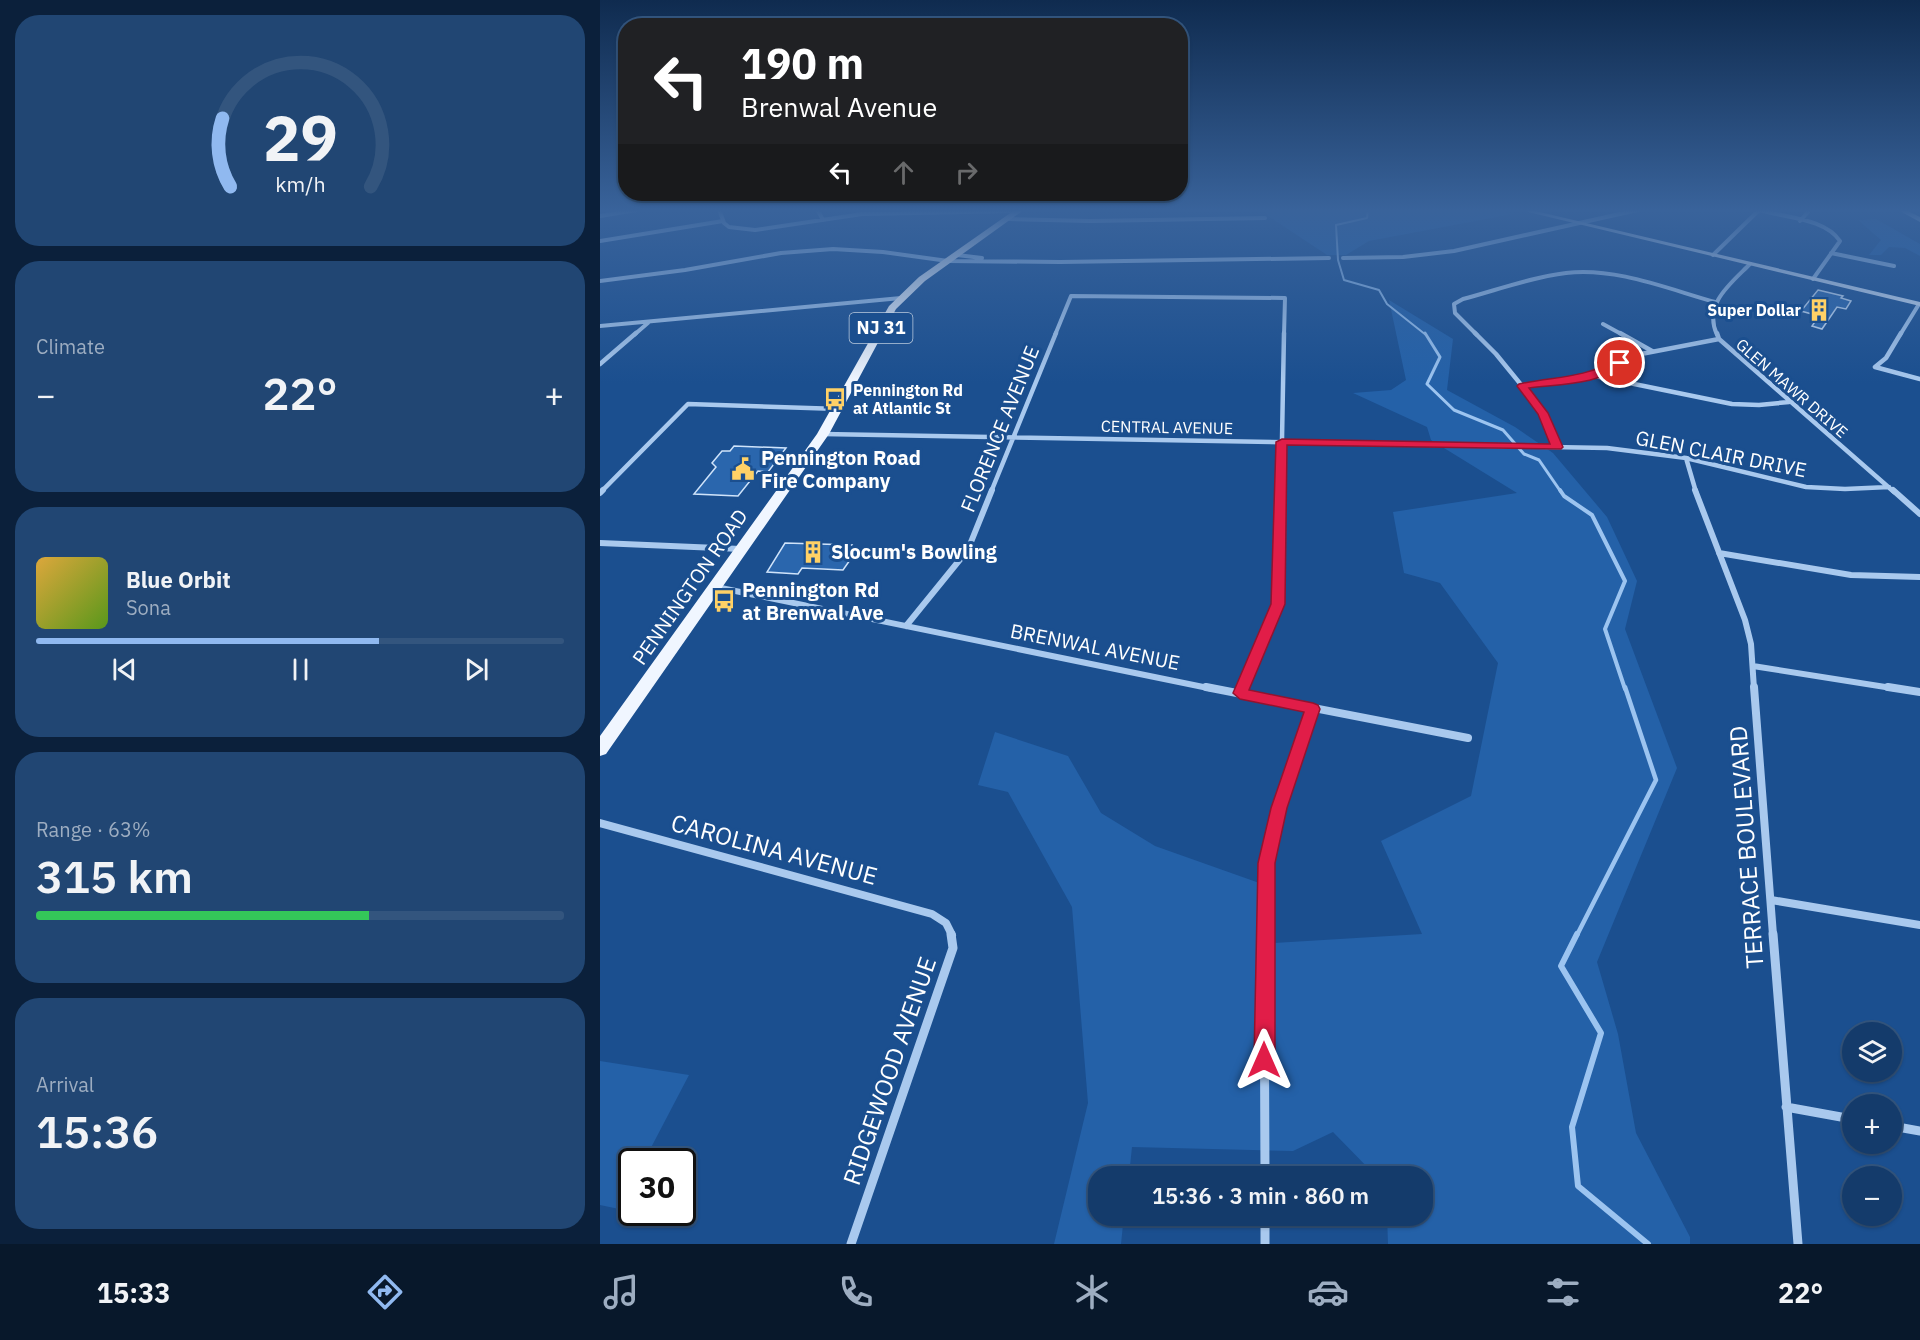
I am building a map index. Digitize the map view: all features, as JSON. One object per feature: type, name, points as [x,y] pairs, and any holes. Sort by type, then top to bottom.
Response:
[{"type":"main road","name":"PENNINGTON ROAD","points":[[600,749],[823,434],[839,409],[886,317],[901,298],[940,267]]},
{"type":"main road","points":[[1763,267],[1919,304]]},
{"type":"street","points":[[600,281],[700,267]]},
{"type":"street","points":[[1557,447],[1543,413],[1496,354],[1455,313],[1454,304],[1474,296],[1565,273],[1581,272],[1611,275],[1715,302],[1747,267]]},
{"type":"street","points":[[1813,279],[1822,267]]},
{"type":"street","name":"FLORENCE AVENUE","points":[[906,626],[966,551],[1071,296],[1285,298],[1282,442]]},
{"type":"street","points":[[600,326],[901,298]]},
{"type":"street","name":"GLEN MAWR DRIVE","points":[[1715,302],[1711,322],[1719,339],[1920,514]]},
{"type":"street","points":[[1919,304],[1886,358],[1875,367],[1920,379]]},
{"type":"street","points":[[600,364],[649,321]]},
{"type":"street","points":[[1603,324],[1652,351]]},
{"type":"street","points":[[1522,386],[1593,375],[1629,358],[1652,351],[1719,339]]},
{"type":"street","points":[[1593,375],[1732,404],[1759,405],[1789,402]]},
{"type":"street","points":[[600,493],[688,404],[839,409]]},
{"type":"street","name":"CENTRAL AVENUE","points":[[823,434],[1510,446]]},
{"type":"street","points":[[1240,693],[1278,604],[1282,442]]},
{"type":"street","name":"GLEN CLAIR DRIVE","points":[[1510,446],[1636,451],[1686,458],[1806,487],[1845,489],[1889,487]]},
{"type":"street","name":"TERRACE BOULEVARD","points":[[1686,458],[1693,488],[1746,616],[1754,666],[1798,1244]]},
{"type":"street","points":[[600,543],[742,549]]},
{"type":"street","points":[[1719,553],[1851,575],[1920,577]]},
{"type":"street","name":"BRENWAL AVENUE","points":[[716,587],[1313,709],[1468,738]]},
{"type":"street","points":[[1754,666],[1920,692]]},
{"type":"street","points":[[1265,1166],[1264,895],[1266,863],[1279,808],[1313,709]]},
{"type":"street","name":"CAROLINA AVENUE","points":[[600,823],[937,916]]},
{"type":"street","points":[[1771,900],[1920,925]]},
{"type":"street","name":"RIDGEWOOD AVENUE","points":[[851,1244],[953,948],[950,927],[937,916]]},
{"type":"street","points":[[1786,1107],[1842,1117]]},
{"type":"street","points":[[1902,1128],[1920,1131]]},
{"type":"street","points":[[1265,1226],[1265,1244]]},
{"type":"shaded area","points":[[1389,300],[1453,339],[1447,390],[1515,427],[1553,453],[1607,517],[1637,581],[1625,629],[1677,768],[1597,962],[1618,1034],[1636,1133],[1690,1237],[1690,1244],[1388,1244],[1387,1226],[1433,1226],[1433,1166],[1366,1166],[1333,1132],[1293,1151],[1132,1147],[1130,1166],[1088,1166],[1088,1226],[1123,1226],[1121,1244],[1054,1244],[1088,1103],[1072,907],[1008,792],[978,785],[995,732],[1068,756],[1101,813],[1155,846],[1265,885],[1258,944],[1422,934],[1381,841],[1471,796],[1498,663],[1440,583],[1404,573],[1393,512],[1517,493],[1431,440],[1427,427],[1353,393],[1391,390],[1406,380]]},
{"type":"shaded area","points":[[600,1061],[689,1075],[651,1148],[618,1148],[618,1209],[600,1205]]},
{"type":"building","name":"Super Dollar","points":[[1818,290],[1843,296],[1841,298],[1851,301],[1846,309],[1837,307],[1822,329],[1812,326],[1819,316],[1801,311]]},
{"type":"building","name":"Pennington Road Fire Company","points":[[734,446],[786,448],[768,472],[758,471],[738,496],[694,494],[716,467],[712,463],[722,451],[730,451]]},
{"type":"building","name":"Slocum's Bowling","points":[[785,543],[852,545],[844,559],[850,560],[843,570],[802,568],[798,574],[767,572]]},
{"type":"waterway","points":[[1340,267],[1344,280],[1379,290],[1387,304],[1426,335]]},
{"type":"waterway","points":[[1425,333],[1440,357],[1427,384],[1454,410],[1503,430],[1524,454],[1539,460],[1561,492]]},
{"type":"waterway","points":[[1560,490],[1564,496],[1592,515],[1625,581],[1605,629],[1625,689]]},
{"type":"waterway","points":[[1577,935],[1656,780],[1625,687]]},
{"type":"waterway","points":[[1577,934],[1561,966],[1601,1033],[1572,1127],[1578,1186],[1648,1244]]},
{"type":"place","name":"Super Dollar","points":[[1819,310]]},
{"type":"place","name":"Pennington Rd at Atlantic St","points":[[835,399]]},
{"type":"place","name":"Pennington Road Fire Company","points":[[743,469]]},
{"type":"place","name":"Slocum's Bowling","points":[[813,552]]},
{"type":"place","name":"Pennington Rd at Brenwal Ave","points":[[724,601]]},
{"type":"route","points":[[1264,1060],[1266,863],[1279,808],[1291,780],[1313,709],[1240,693],[1278,604],[1282,442],[1557,447],[1543,413],[1522,386],[1581,379],[1620,363]]}]
